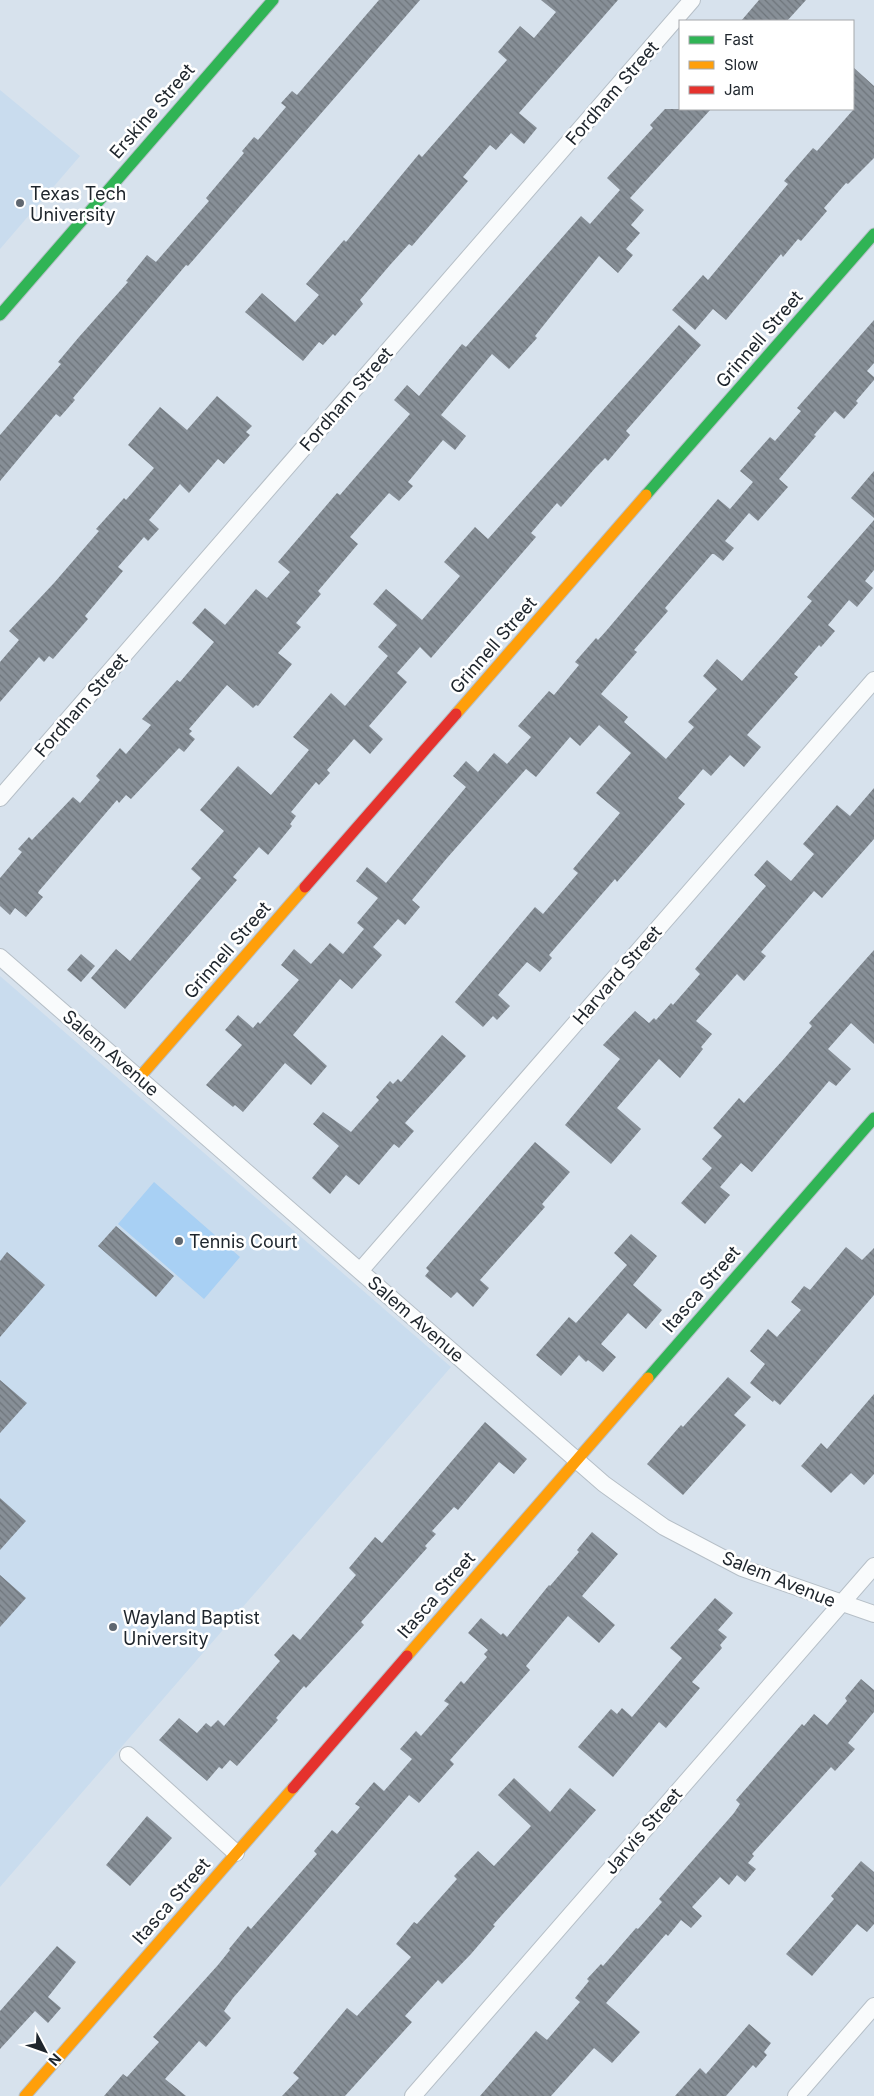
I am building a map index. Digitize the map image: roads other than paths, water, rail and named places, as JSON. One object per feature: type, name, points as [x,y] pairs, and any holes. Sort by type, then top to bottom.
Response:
[{"type":"street","name":"Erskine Street","points":[[0,314],[273,0]]},
{"type":"street","name":"Fordham Street","points":[[0,798],[692,0]]},
{"type":"street","name":"Grinnell Street","points":[[139,1078],[874,234]]},
{"type":"street","name":"Harvard Street","points":[[360,1270],[874,680]]},
{"type":"street","name":"Salem Avenue","points":[[0,957],[604,1484],[664,1527],[742,1568],[874,1614]]},
{"type":"street","name":"Itasca Street","points":[[25,2096],[874,1118]]},
{"type":"street","name":"Jarvis Street","points":[[412,2096],[874,1566]]},
{"type":"street","points":[[128,1755],[236,1853]]},
{"type":"street","points":[[796,2096],[874,2006]]},
{"type":"place","name":"Texas Tech University","points":[[20,203]]},
{"type":"place","name":"Tennis Court","points":[[179,1241]]},
{"type":"place","name":"Wayland Baptist University","points":[[113,1627]]}]
